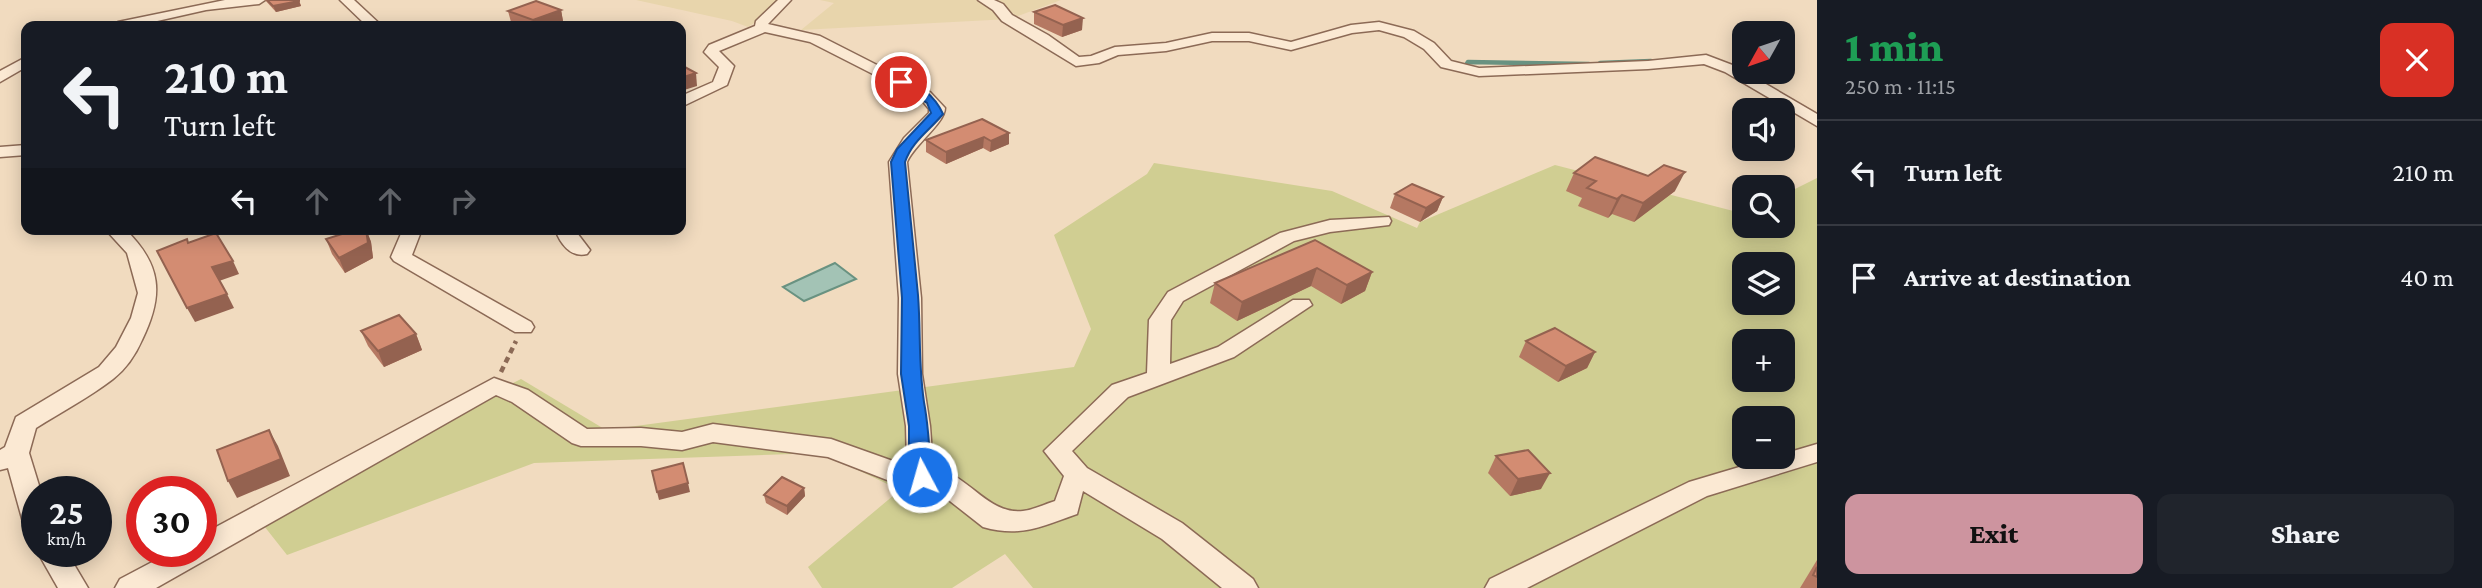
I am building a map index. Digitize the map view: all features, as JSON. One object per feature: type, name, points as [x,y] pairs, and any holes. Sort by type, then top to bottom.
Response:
[{"type":"street","points":[[140,21],[206,6],[259,0]]},
{"type":"street","points":[[346,0],[369,21]]},
{"type":"street","points":[[763,27],[761,24],[785,0]]},
{"type":"street","points":[[984,0],[1076,62],[1094,60],[1115,51],[1174,46],[1212,37],[1249,37],[1291,46],[1343,31],[1379,26],[1409,34],[1429,46],[1447,64],[1479,72],[1648,65],[1706,59],[1730,69],[1817,121]]},
{"type":"street","points":[[686,100],[719,85],[727,66],[711,52],[714,48],[763,27],[816,39],[925,95],[937,108],[937,114],[918,132],[902,152],[898,162],[910,298],[910,374],[922,477]]},
{"type":"street","points":[[0,77],[21,64]]},
{"type":"street","points":[[0,152],[21,150]]},
{"type":"street","points":[[1158,377],[1160,320],[1175,297],[1287,237],[1330,226],[1382,221]]},
{"type":"street","points":[[21,486],[8,457],[25,423],[107,372],[126,350],[142,318],[148,293],[136,251],[120,235]]},
{"type":"street","points":[[410,235],[401,257],[523,327]]},
{"type":"street","points":[[567,235],[580,250]]},
{"type":"street","points":[[1243,588],[1171,531],[1078,475],[1057,451],[1120,391],[1226,352],[1301,305]]},
{"type":"street","points":[[217,540],[494,386],[520,396],[581,437],[641,437],[682,441],[713,433],[831,448],[900,475],[937,478],[956,489],[993,519],[1023,522],[1066,508],[1070,489],[1078,475]]},
{"type":"street","points":[[1500,588],[1698,489],[1817,453]]},
{"type":"street","points":[[61,567],[73,588]]},
{"type":"street","points":[[130,588],[168,567]]},
{"type":"path","points":[[494,386],[523,327]]},
{"type":"shaded area","points":[[636,0],[789,0],[748,27]]},
{"type":"shaded area","points":[[820,0],[1061,0],[1010,19],[801,30],[834,3]]},
{"type":"shaded area","points":[[1154,163],[1332,191],[1417,228],[1420,222],[1555,165],[1732,211],[1732,238],[1795,238],[1795,189],[1817,178],[1817,588],[1033,588],[1005,554],[952,588],[822,588],[808,567],[900,490],[822,453],[534,463],[287,555],[253,512],[521,379],[606,430],[1074,367],[1091,329],[1054,235],[1147,174]]},
{"type":"shaded area","points":[[835,263],[856,279],[804,301],[783,287]]},
{"type":"building","points":[[267,0],[299,0],[299,1],[273,6]]},
{"type":"building","points":[[536,1],[561,10],[533,20],[508,11]]},
{"type":"building","points":[[1055,5],[1083,18],[1063,25],[1034,12]]},
{"type":"building","points":[[686,68],[696,73],[686,76]]},
{"type":"building","points":[[982,119],[1009,133],[991,141],[984,137],[946,152],[926,140]]},
{"type":"building","points":[[1595,157],[1648,176],[1664,165],[1685,172],[1643,203],[1622,195],[1617,199],[1587,188],[1596,181],[1574,173]]},
{"type":"building","points":[[1412,184],[1443,197],[1426,208],[1395,194]]},
{"type":"building","points":[[217,235],[233,261],[212,267],[227,294],[187,308],[157,251],[187,239],[188,243]]},
{"type":"building","points":[[339,235],[367,235],[368,243],[339,258],[326,239]]},
{"type":"building","points":[[1315,240],[1372,272],[1347,285],[1317,268],[1242,302],[1215,283]]},
{"type":"building","points":[[399,315],[416,334],[378,351],[361,331]]},
{"type":"building","points":[[1555,328],[1595,352],[1566,366],[1526,341]]},
{"type":"building","points":[[269,430],[281,459],[228,481],[217,450]]},
{"type":"building","points":[[1528,450],[1550,473],[1518,479],[1496,456]]},
{"type":"building","points":[[683,463],[688,483],[657,492],[652,471]]},
{"type":"building","points":[[782,477],[804,488],[787,506],[764,495]]},
{"type":"waterway","points":[[1600,63],[1651,61]]},
{"type":"waterway","points":[[1465,67],[1468,62],[1589,64]]},
{"type":"route","points":[[901,82],[925,95],[937,108],[937,114],[918,132],[902,152],[898,162],[904,205],[902,228],[910,298],[910,374],[922,477]]}]
